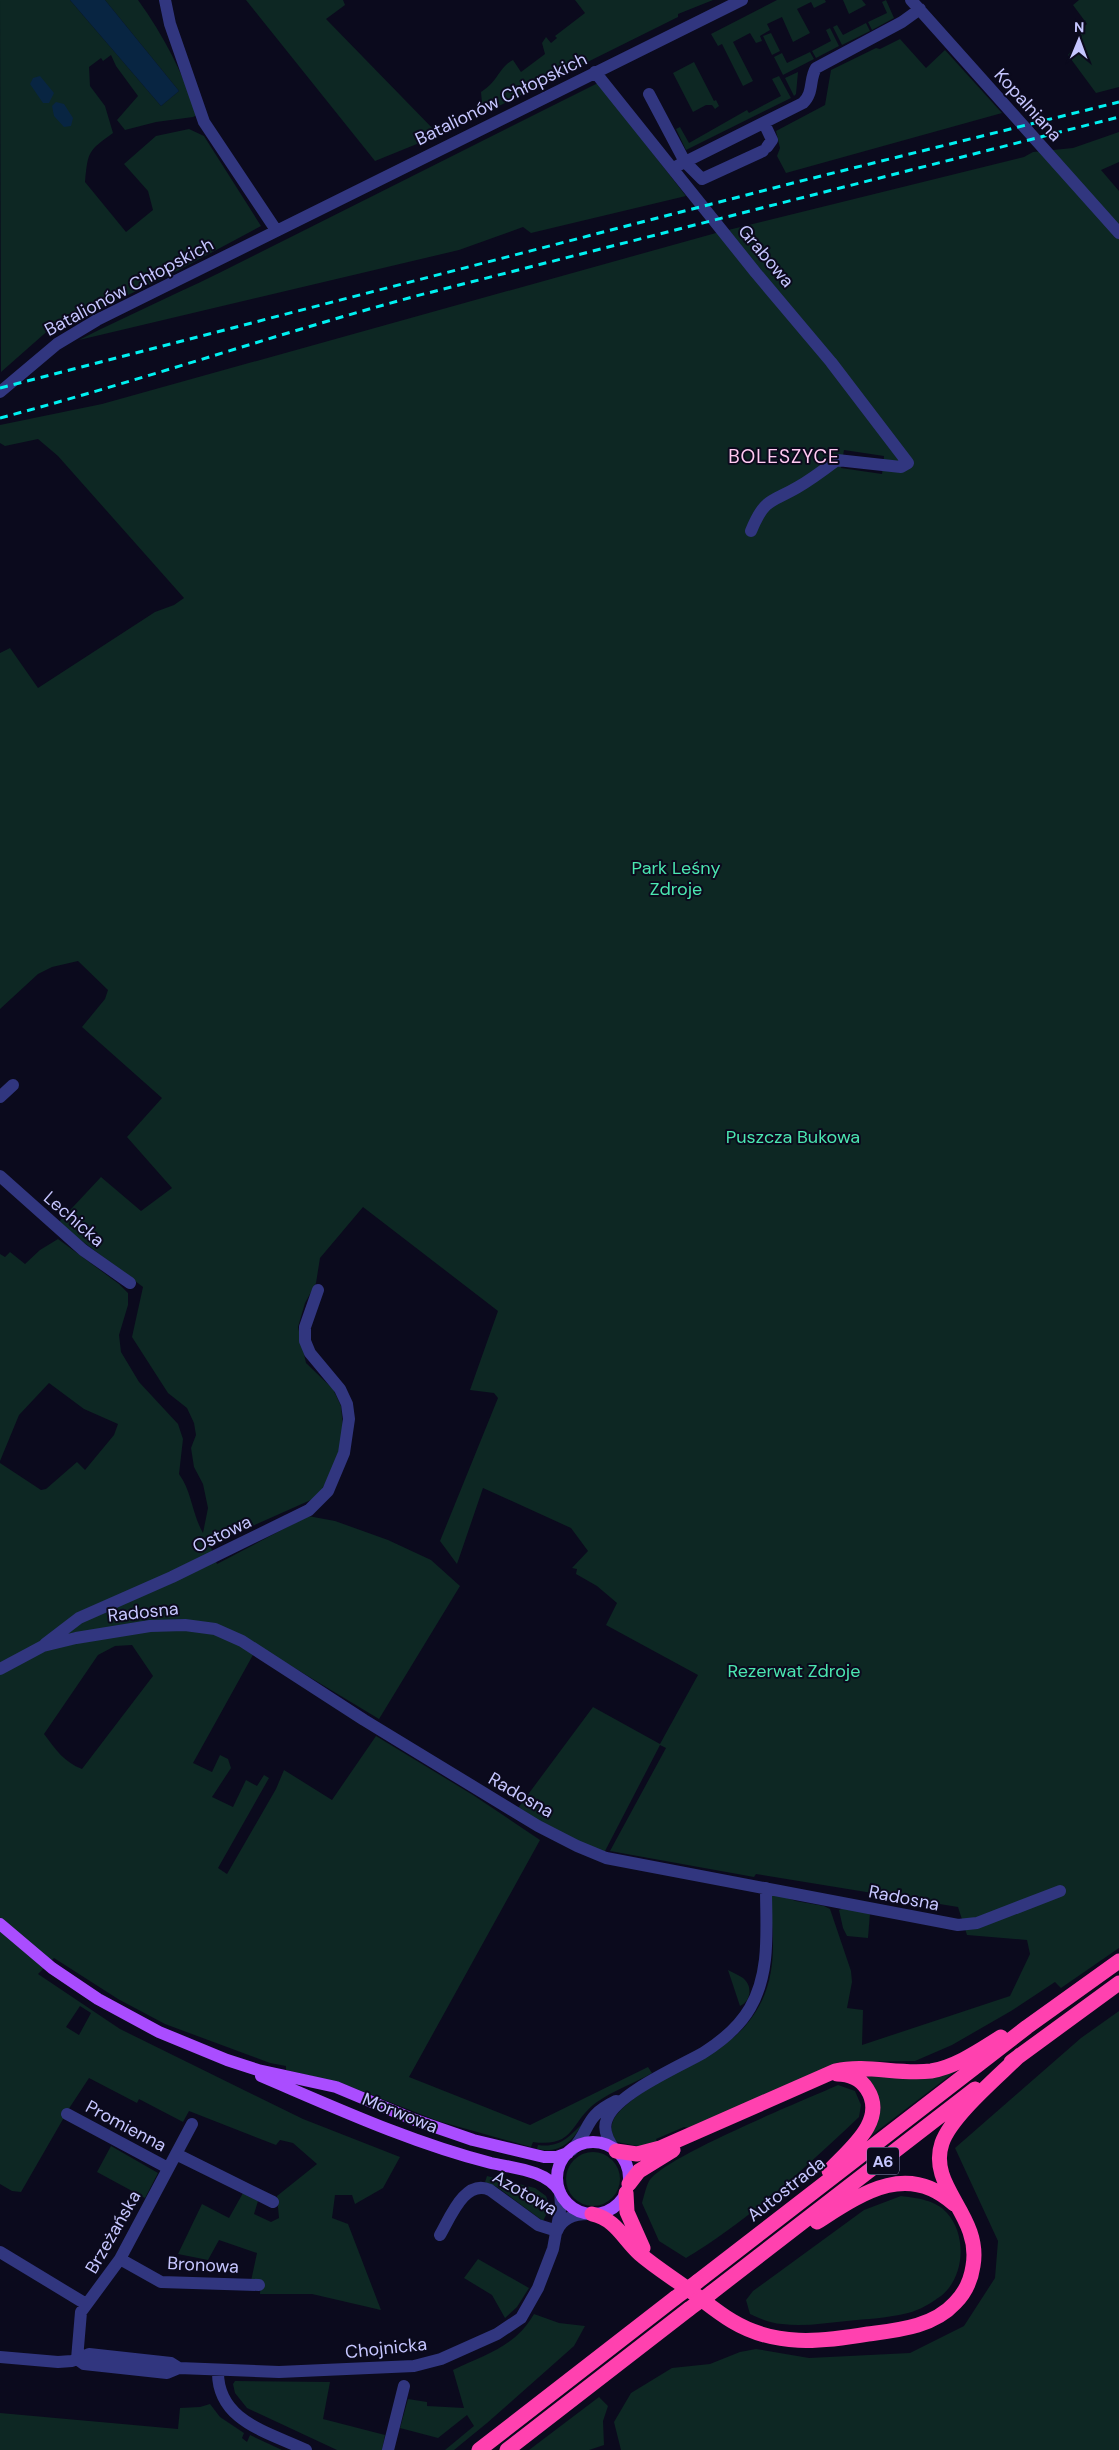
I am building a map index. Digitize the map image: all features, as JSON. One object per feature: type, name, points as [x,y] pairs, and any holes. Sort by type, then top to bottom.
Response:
[{"type":"highway","name":"Autostrada","points":[[479,2450],[1070,1996],[1119,1961]]},
{"type":"highway","name":"Autostrada","points":[[507,2450],[1020,2055],[1119,1982]]},
{"type":"highway","points":[[616,2151],[628,2154],[643,2154],[699,2132],[835,2071],[852,2068],[921,2071],[938,2069],[982,2049],[1070,1996]]},
{"type":"highway","points":[[590,2214],[613,2224],[639,2253],[730,2320],[748,2330],[797,2341],[817,2341],[905,2328],[927,2322],[947,2310],[957,2300],[969,2282],[974,2261],[974,2242],[969,2224],[947,2186],[941,2168],[939,2156],[943,2140],[958,2118],[1020,2055]]},
{"type":"highway","points":[[796,2206],[860,2137],[873,2116],[874,2105],[871,2096],[859,2080],[845,2074],[821,2076]]},
{"type":"highway","points":[[662,2270],[647,2254],[636,2237],[627,2212],[627,2188],[645,2167],[699,2132]]},
{"type":"highway","points":[[746,2266],[842,2206],[879,2187],[900,2183],[919,2185],[938,2192],[960,2208]]},
{"type":"main road","name":"Morwowa","points":[[0,1924],[52,1968],[98,1999],[159,2032],[419,2140],[468,2156],[544,2176],[560,2192]]},
{"type":"main road","name":"Morwowa","points":[[228,2060],[258,2070],[336,2088],[415,2120],[473,2140],[544,2157],[557,2157],[570,2151]]},
{"type":"main road","points":[[594,2142],[603,2144],[616,2151],[627,2165],[627,2188],[615,2207],[607,2212],[590,2214],[571,2207],[560,2192],[557,2182],[558,2168],[570,2151],[594,2142]]},
{"type":"street","points":[[164,0],[170,24],[204,122],[276,230]]},
{"type":"street","name":"Batalionów Chłopskich","points":[[3,389],[44,353],[83,328],[276,230],[742,0]]},
{"type":"street","points":[[673,168],[764,123],[808,98],[816,68],[902,22],[916,5]]},
{"type":"street","name":"Kopalniana","points":[[916,5],[1119,233]]},
{"type":"street","name":"Grabowa","points":[[594,72],[756,273],[831,362],[908,463],[901,467],[838,460],[812,479],[770,501],[760,513],[751,531]]},
{"type":"street","points":[[649,94],[685,162],[704,179],[765,149],[772,140],[764,123]]},
{"type":"street","points":[[0,1097],[13,1085]]},
{"type":"street","name":"Lechicka","points":[[0,1176],[82,1250],[130,1283]]},
{"type":"street","name":"Ostowa","points":[[43,1646],[79,1618],[172,1577],[309,1510],[328,1491],[344,1453],[349,1428],[345,1399],[340,1389],[310,1353],[305,1342],[305,1327],[318,1290]]},
{"type":"street","name":"Radosna","points":[[0,1668],[43,1646],[150,1626],[185,1625],[216,1629],[242,1641],[492,1799],[577,1846],[606,1858],[958,1925],[977,1923],[1060,1891]]},
{"type":"street","points":[[570,2151],[589,2120],[598,2111],[714,2045],[730,2033],[749,2009],[756,1997],[765,1968],[766,1888]]},
{"type":"street","points":[[616,2151],[606,2133],[606,2120],[617,2105],[638,2089]]},
{"type":"street","name":"Promienna","points":[[67,2114],[168,2168]]},
{"type":"street","name":"Brzeżańska","points":[[77,2359],[80,2320],[86,2304],[106,2281],[120,2259],[192,2124]]},
{"type":"street","name":"Promienna","points":[[176,2154],[273,2202]]},
{"type":"street","name":"Azotowa","points":[[440,2235],[467,2192],[480,2187],[490,2190],[541,2227],[557,2231]]},
{"type":"street","name":"Chojnicka","points":[[0,2357],[58,2362],[77,2359],[84,2364],[167,2373],[179,2368],[218,2371],[336,2371],[414,2366],[441,2360],[505,2330],[521,2318],[538,2288],[554,2249],[561,2205],[560,2192]]},
{"type":"street","points":[[557,2231],[561,2223],[568,2218],[590,2214]]},
{"type":"street","points":[[0,2252],[86,2304]]},
{"type":"street","name":"Bronowa","points":[[120,2259],[161,2282],[259,2285]]},
{"type":"street","points":[[218,2371],[222,2396],[236,2415],[306,2450]]},
{"type":"street","points":[[388,2450],[404,2386]]},
{"type":"green space","points":[[0,0],[70,0],[161,106],[179,91],[105,0],[138,0],[164,41],[192,99],[197,115],[193,117],[156,122],[125,130],[117,120],[138,96],[116,66],[111,55],[103,61],[101,58],[89,67],[90,86],[105,106],[113,133],[94,148],[91,153],[87,164],[85,182],[126,232],[153,210],[148,191],[124,164],[156,136],[189,129],[204,136],[261,226],[179,270],[65,326],[52,327],[1,372]]},
{"type":"green space","points":[[246,0],[343,0],[345,5],[326,19],[439,135],[375,161]]},
{"type":"green space","points":[[575,0],[713,0],[678,14],[678,17],[483,114],[481,92],[487,88],[508,63],[513,60],[521,72],[545,54],[542,43],[546,37],[551,43],[557,38],[555,36],[585,13]]},
{"type":"green space","points":[[777,0],[825,0],[826,2],[814,8],[811,2],[797,9],[810,33],[793,42],[782,17],[767,24],[770,30],[760,36],[762,41],[756,43],[750,33],[733,42],[753,81],[743,86],[722,44],[718,46],[711,34]]},
{"type":"green space","points":[[843,0],[862,0],[866,5],[849,14]]},
{"type":"green space","points":[[886,0],[894,18],[872,30],[868,22],[887,13],[882,2]]},
{"type":"green space","points":[[1079,0],[1119,0],[1119,87],[1096,93],[1068,55],[1082,36],[1078,31],[1087,24],[1073,5]]},
{"type":"green space","points":[[866,23],[870,31],[842,45],[833,27],[837,25],[843,35]]},
{"type":"green space","points":[[830,28],[839,46],[816,58],[812,51],[831,41],[826,30]]},
{"type":"green space","points":[[771,33],[780,51],[772,55],[763,36]]},
{"type":"green space","points":[[900,39],[926,68],[945,50],[1002,113],[786,173],[777,156],[780,148],[776,131],[825,105],[831,70],[876,48],[880,49]]},
{"type":"green space","points":[[810,52],[814,59],[783,75],[774,57],[782,53],[787,63]]},
{"type":"green space","points":[[694,62],[714,101],[716,100],[719,106],[715,109],[712,105],[706,105],[693,112],[673,73]]},
{"type":"green space","points":[[798,72],[796,94],[794,96],[785,78]]},
{"type":"green space","points":[[779,76],[791,98],[686,150],[676,129],[680,127],[689,143],[747,110],[749,113],[781,96],[772,79]]},
{"type":"green space","points":[[598,83],[686,196],[531,233],[523,227],[459,250],[79,340],[219,273]]},
{"type":"green space","name":"Park Leśny Zdroje","points":[[1119,132],[1119,162],[1101,170],[1119,191],[1119,1948],[1061,1988],[1055,1982],[1011,2011],[952,2045],[915,2061],[839,2062],[693,2129],[684,2127],[656,2139],[658,2144],[648,2148],[617,2142],[613,2135],[612,2126],[613,2121],[621,2110],[633,2099],[668,2076],[734,2037],[748,2023],[758,2008],[765,1994],[772,1966],[773,1936],[769,1892],[830,1909],[851,1971],[852,1982],[847,2008],[863,2010],[862,2045],[1010,1996],[1030,1954],[1027,1940],[967,1935],[958,1907],[756,1874],[754,1877],[610,1851],[666,1748],[660,1745],[604,1853],[561,1834],[518,1808],[593,1707],[660,1744],[698,1675],[606,1625],[617,1603],[597,1586],[576,1574],[577,1569],[572,1568],[588,1551],[571,1528],[483,1488],[457,1564],[440,1541],[498,1398],[494,1393],[470,1390],[498,1311],[363,1207],[320,1258],[316,1283],[305,1303],[298,1327],[306,1363],[333,1389],[341,1406],[343,1427],[340,1452],[321,1492],[313,1499],[210,1545],[217,1564],[308,1516],[335,1521],[388,1540],[431,1560],[460,1586],[379,1719],[258,1646],[193,1763],[212,1772],[220,1755],[228,1759],[231,1768],[212,1797],[233,1807],[246,1780],[257,1786],[264,1775],[269,1778],[218,1868],[227,1874],[276,1789],[284,1770],[332,1800],[376,1736],[473,1795],[540,1840],[409,2077],[530,2125],[648,2067],[652,2073],[597,2102],[588,2109],[565,2137],[547,2143],[533,2142],[531,2147],[438,2121],[341,2083],[286,2070],[286,2066],[270,2063],[165,2024],[118,1999],[54,1958],[38,1974],[120,2029],[303,2119],[400,2157],[383,2188],[355,2204],[352,2195],[335,2195],[332,2218],[348,2224],[381,2310],[312,2294],[260,2294],[261,2281],[251,2281],[257,2253],[219,2240],[208,2260],[178,2254],[202,2204],[229,2218],[243,2193],[258,2201],[254,2214],[271,2222],[279,2218],[277,2196],[317,2164],[293,2143],[280,2140],[276,2145],[189,2111],[183,2122],[139,2099],[137,2103],[89,2078],[21,2192],[12,2191],[0,2184],[0,1463],[41,1490],[46,1489],[77,1462],[85,1470],[114,1435],[118,1424],[84,1409],[49,1383],[19,1415],[0,1461],[0,1254],[5,1257],[10,1252],[25,1264],[40,1250],[58,1239],[119,1284],[128,1293],[128,1305],[119,1335],[121,1352],[139,1382],[178,1424],[183,1439],[179,1474],[187,1488],[196,1518],[203,1533],[208,1508],[203,1484],[194,1467],[191,1448],[196,1435],[194,1423],[187,1408],[168,1393],[132,1337],[143,1287],[58,1223],[101,1177],[141,1211],[172,1188],[127,1137],[162,1098],[82,1027],[105,999],[108,990],[78,961],[52,967],[38,974],[0,1009],[0,653],[10,648],[38,688],[155,612],[174,605],[184,598],[58,456],[38,439],[5,446],[0,443],[0,425],[102,404],[716,233],[1024,157],[1033,152],[1073,148]],"holes":[[[844,450],[884,456],[882,474],[841,468]],[[132,1645],[153,1676],[82,1769],[65,1759],[44,1734],[98,1655],[115,1646]],[[80,2006],[91,2013],[79,2035],[66,2027]]]},
{"type":"green space","points":[[843,1908],[870,1913],[868,1938],[847,1936],[839,1910]]},
{"type":"green space","points":[[728,1970],[743,1978],[748,1985],[747,2001],[740,2006]]},
{"type":"green space","points":[[1119,2011],[1119,2450],[621,2450],[614,2422],[631,2393],[672,2368],[710,2364],[740,2352],[756,2349],[809,2358],[910,2353],[964,2326],[995,2278],[998,2241],[955,2148],[1081,2038]]},
{"type":"green space","points":[[957,2070],[868,2138],[866,2076]]},
{"type":"green space","points":[[838,2085],[855,2091],[861,2105],[859,2117],[797,2174],[755,2210],[686,2258],[659,2241],[642,2203],[649,2181],[660,2171],[706,2144]]},
{"type":"green space","points":[[583,2123],[570,2141],[559,2148],[552,2150],[537,2149],[538,2145],[552,2145],[563,2141]]},
{"type":"green space","points":[[111,2146],[158,2173],[145,2198],[97,2172]]},
{"type":"green space","points":[[593,2152],[603,2154],[612,2160],[618,2169],[620,2179],[618,2189],[612,2198],[603,2204],[593,2206],[583,2204],[574,2198],[568,2189],[566,2179],[568,2169],[574,2160],[583,2154]]},
{"type":"green space","points":[[487,2176],[535,2188],[546,2196],[550,2207],[543,2221],[497,2187],[485,2182]]},
{"type":"green space","points":[[901,2196],[926,2200],[937,2205],[947,2213],[958,2233],[960,2244],[959,2267],[949,2288],[941,2296],[925,2306],[908,2313],[823,2324],[798,2325],[778,2323],[750,2314],[746,2300],[753,2291],[864,2210]]},
{"type":"green space","points":[[478,2259],[529,2288],[517,2307],[505,2318],[492,2295],[464,2278]]},
{"type":"green space","points":[[534,2314],[559,2323],[585,2326],[574,2346],[487,2423],[454,2450],[445,2450],[474,2426],[467,2415],[438,2438],[400,2428],[408,2399],[427,2402],[427,2406],[464,2408],[453,2370],[509,2342]]},
{"type":"green space","points":[[235,2381],[330,2382],[323,2419],[385,2435],[382,2450],[337,2450],[247,2408],[235,2393],[233,2384]]},
{"type":"green space","points":[[599,2397],[608,2406],[603,2421],[604,2445],[589,2450],[529,2450]]},
{"type":"green space","points":[[210,2404],[220,2417],[244,2433],[242,2438],[247,2442],[250,2435],[282,2450],[0,2450],[0,2413],[178,2429],[180,2408],[200,2407]]},
{"type":"water","points":[[70,0],[105,0],[179,91],[161,106]]},
{"type":"water","points":[[40,76],[54,93],[49,103],[43,103],[30,84],[33,78]]},
{"type":"water","points":[[56,102],[64,104],[73,118],[71,126],[64,127],[54,116],[52,106]]},
{"type":"railway","points":[[0,388],[793,183],[1119,102]]},
{"type":"railway","points":[[0,418],[416,296],[1119,117]]},
{"type":"district","name":"BOLESZYCE","points":[[784,456]]},
{"type":"park label","name":"Puszcza Bukowa","points":[[793,1137]]},
{"type":"park label","name":"Rezerwat Zdroje","points":[[794,1671]]}]
